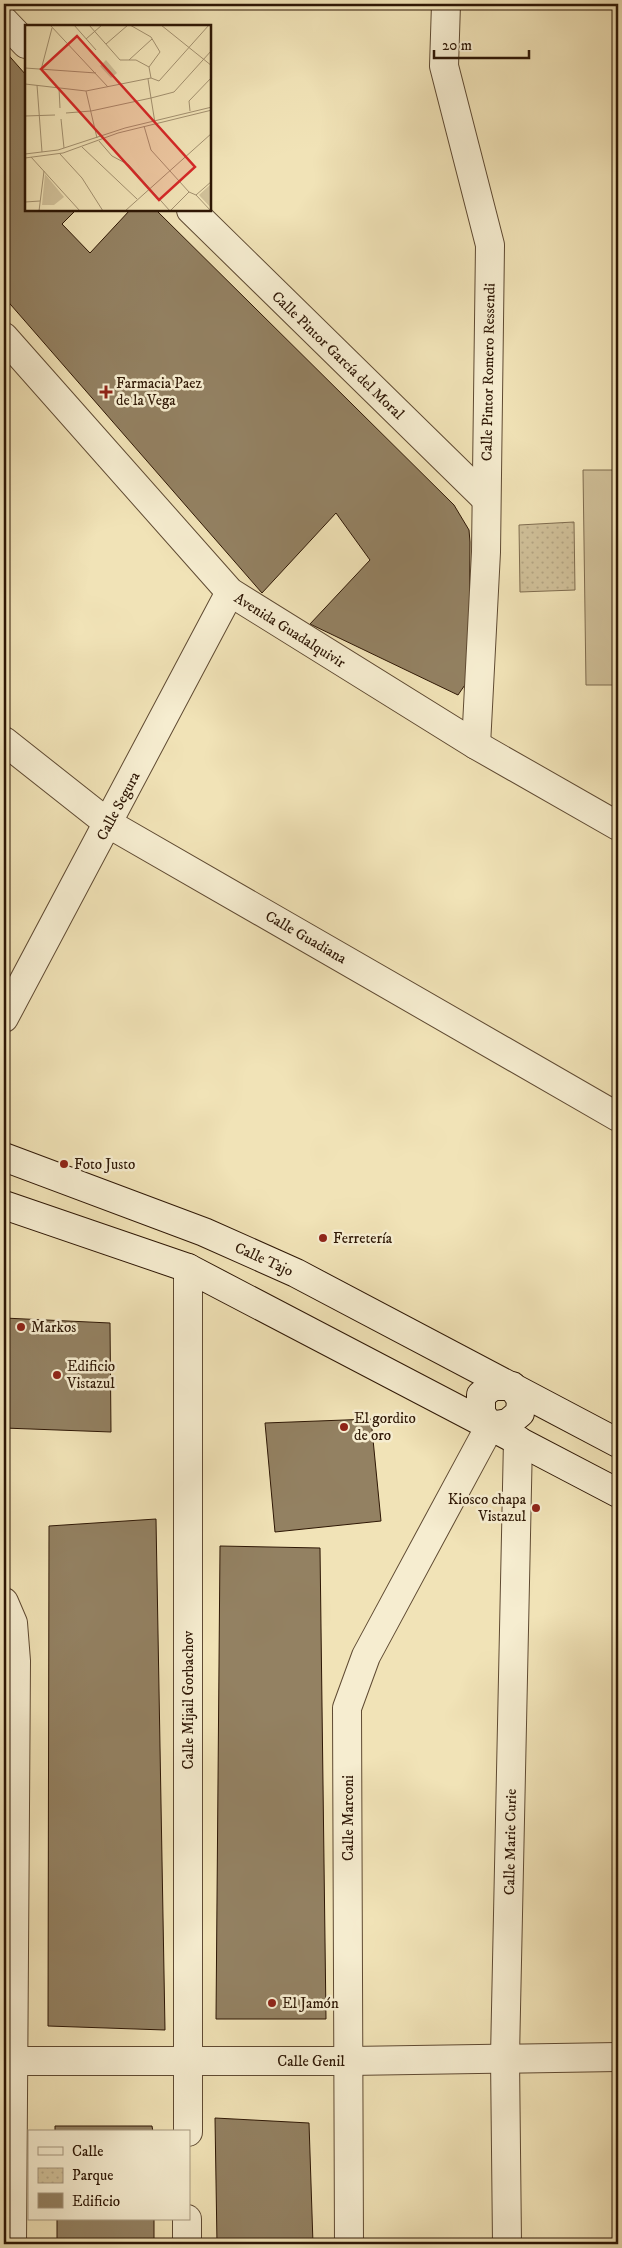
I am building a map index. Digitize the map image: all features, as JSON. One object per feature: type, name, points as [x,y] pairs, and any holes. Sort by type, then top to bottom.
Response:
[{"type":"street","name":"Calle Pintor Romero Ressendi","points":[[446,4],[444,66],[490,246],[486,552],[476,745]]},
{"type":"street","points":[[4,21],[25,43]]},
{"type":"street","name":"Calle Pintor García del Moral","points":[[192,211],[486,499]]},
{"type":"street","name":"Avenida Guadalquivir","points":[[4,337],[230,592],[476,745],[618,826]]},
{"type":"street","name":"Calle Segura","points":[[4,1018],[109,824],[230,592]]},
{"type":"street","name":"Calle Guadiana","points":[[4,741],[109,824],[618,1117]]},
{"type":"street","name":"Calle Tajo","points":[[4,1157],[204,1232],[296,1273],[618,1443]]},
{"type":"street","points":[[4,1205],[188,1268],[490,1426],[616,1488]]},
{"type":"street","name":"Calle Mijail Gorbachov","points":[[188,1268],[188,2130]]},
{"type":"street","points":[[490,1426],[508,1423],[520,1413],[521,1399],[512,1386]]},
{"type":"street","name":"Calle Marconi","points":[[350,2244],[347,1708],[366,1656],[490,1426]]},
{"type":"street","name":"Calle Marie Curie","points":[[507,2244],[505,2057],[518,1440]]},
{"type":"street","points":[[4,1602],[13,1622],[16,1661],[8,2061],[12,2244]]},
{"type":"street","name":"Calle Genil","points":[[8,2061],[350,2061],[505,2057],[618,2057]]},
{"type":"street","points":[[187,2220],[187,2244]]},
{"type":"green space","points":[[583,470],[618,470],[618,685],[586,685]]},
{"type":"green space","points":[[574,522],[575,590],[520,592],[519,525]]},
{"type":"building","points":[[4,50],[25,74],[25,211],[75,211],[62,224],[90,253],[129,211],[157,211],[454,505],[469,530],[470,542],[469,679],[458,695],[310,624],[370,560],[336,513],[262,593],[4,297]]},
{"type":"building","name":"Edificio Vistazul","points":[[4,1318],[110,1323],[111,1432],[4,1428]]},
{"type":"building","points":[[371,1419],[381,1521],[275,1532],[265,1423]]},
{"type":"building","points":[[156,1519],[165,2030],[48,2026],[49,1526]]},
{"type":"building","points":[[220,1546],[320,1548],[326,2019],[216,2019]]},
{"type":"building","points":[[215,2118],[309,2123],[313,2244],[217,2244]]},
{"type":"building","points":[[55,2126],[152,2126],[153,2130],[55,2130]]},
{"type":"building","points":[[57,2220],[154,2220],[154,2244],[57,2244]]},
{"type":"place","name":"Farmacia Paez de la Vega","points":[[106,392]]},
{"type":"place","name":"Foto Justo","points":[[64,1164]]},
{"type":"place","name":"Ferretería","points":[[323,1238]]},
{"type":"place","name":"Markos","points":[[21,1327]]},
{"type":"place","name":"Edificio Vistazul","points":[[57,1375]]},
{"type":"place","name":"El gordito de oro","points":[[344,1427]]},
{"type":"place","name":"Kiosco chapa Vistazul","points":[[536,1508]]},
{"type":"place","name":"El Jamón","points":[[272,2003]]}]
